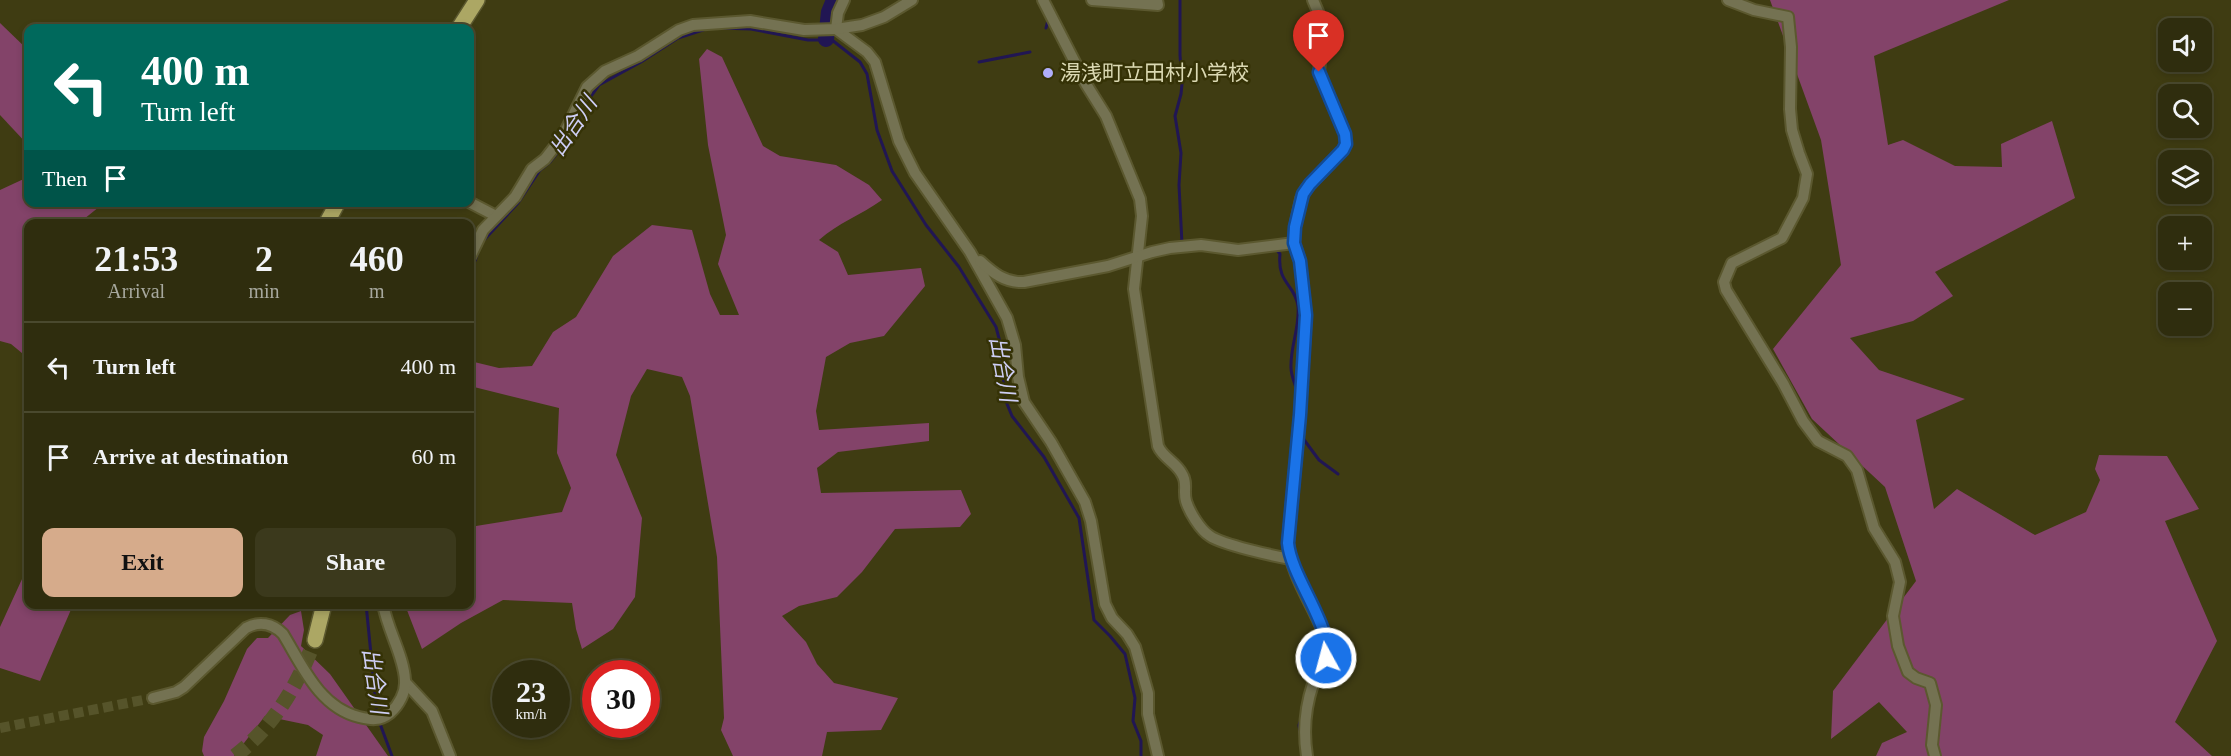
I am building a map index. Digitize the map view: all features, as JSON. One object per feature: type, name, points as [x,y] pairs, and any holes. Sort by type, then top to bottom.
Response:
[{"type":"main road","points":[[462,24],[477,0]]},
{"type":"main road","points":[[315,640],[323,609]]},
{"type":"street","points":[[836,29],[838,13],[844,0]]},
{"type":"street","points":[[474,247],[478,237],[515,197],[532,170],[558,143],[568,128],[583,93],[592,81],[606,71],[638,56],[679,30],[708,22],[760,21],[804,30],[836,29],[862,25],[884,17],[912,0]]},
{"type":"street","points":[[1043,0],[1086,84],[1106,116],[1140,199],[1142,216],[1134,289],[1161,454],[1177,466],[1183,475],[1187,503],[1206,534],[1224,542],[1291,559]]},
{"type":"street","points":[[1092,0],[1158,5],[1157,0]]},
{"type":"street","points":[[1307,756],[1304,738],[1305,721],[1313,684],[1326,658],[1327,647],[1323,631],[1291,559],[1288,543],[1300,415],[1306,315],[1300,261],[1294,243],[1295,227],[1303,194],[1346,144],[1345,134],[1319,72],[1324,26],[1313,0]]},
{"type":"street","points":[[1728,0],[1754,10],[1788,16],[1791,47],[1792,130],[1808,174],[1803,198],[1782,238],[1732,263],[1724,282],[1726,290],[1803,421],[1818,441],[1847,456],[1857,470],[1874,528],[1895,562],[1900,582],[1893,616],[1898,646],[1908,672],[1930,683],[1936,705],[1932,731],[1935,756]]},
{"type":"street","points":[[836,29],[867,52],[875,62],[895,130],[908,160],[970,252],[1011,328],[1024,402],[1051,442],[1085,501],[1091,521],[1105,604],[1112,618],[1135,646],[1148,693],[1148,714],[1158,756]]},
{"type":"street","points":[[474,205],[496,216]]},
{"type":"street","points":[[970,252],[992,272],[1015,282],[1108,266],[1152,252],[1190,246],[1238,250],[1294,243]]},
{"type":"street","points":[[384,609],[405,682],[432,711],[450,756]]},
{"type":"street","points":[[153,698],[176,692],[184,687],[241,632],[257,624],[277,628],[288,642],[299,664],[318,689],[338,707],[354,716],[376,720],[388,714],[399,702],[405,682]]},
{"type":"shaded area","points":[[1770,0],[2009,0],[1874,56],[1888,145],[1903,140],[1955,166],[2002,167],[2001,144],[2052,121],[2075,198],[1935,272],[1953,296],[1913,321],[1850,338],[1879,370],[1965,399],[1916,420],[1934,509],[1957,489],[2035,535],[2086,512],[2100,480],[2095,469],[2099,455],[2167,456],[2199,509],[2165,521],[2217,641],[2175,722],[2212,756],[1876,756],[1882,743],[1907,732],[1879,702],[1831,739],[1833,691],[1916,581],[1885,487],[1812,419],[1773,349],[1841,265],[1821,140]]},
{"type":"shaded area","points":[[0,23],[24,46],[24,141],[0,115]]},
{"type":"shaded area","points":[[707,49],[722,57],[763,146],[780,156],[836,165],[869,185],[882,200],[819,240],[838,252],[848,275],[921,268],[925,286],[884,336],[850,343],[826,357],[816,411],[819,430],[929,423],[929,441],[838,452],[817,468],[821,493],[961,490],[971,514],[960,527],[895,529],[862,572],[837,597],[799,606],[782,616],[806,642],[817,664],[834,683],[898,698],[881,730],[827,732],[822,756],[733,756],[721,730],[724,718],[717,557],[690,396],[682,377],[647,369],[631,396],[616,455],[642,518],[635,597],[613,629],[582,649],[572,603],[503,600],[461,623],[422,649],[407,609],[474,609],[474,525],[562,512],[571,488],[557,453],[559,408],[474,387],[474,362],[499,368],[532,366],[553,332],[576,317],[613,256],[652,225],[692,230],[710,294],[720,315],[739,315],[718,264],[726,235],[708,145],[699,59]]},
{"type":"shaded area","points":[[24,179],[24,207],[99,207],[84,219],[24,219],[24,355],[11,344],[0,341],[0,190]]},
{"type":"shaded area","points":[[24,575],[24,609],[71,609],[40,681],[0,668],[0,627]]},
{"type":"shaded area","points":[[301,611],[304,630],[301,646],[330,674],[388,756],[316,756],[323,735],[308,725],[265,716],[234,756],[204,756],[202,751],[204,737],[224,701],[247,649],[257,638],[268,638],[290,615]]},
{"type":"waterway","name":"出合川","points":[[826,39],[829,12],[834,0]]},
{"type":"waterway","points":[[1180,0],[1182,84],[1175,116],[1181,153],[1179,185],[1182,244]]},
{"type":"waterway","points":[[1046,28],[1048,20]]},
{"type":"waterway","name":"出合川","points":[[719,28],[751,29],[808,40],[832,40],[860,62],[867,74],[877,130],[892,171],[926,225],[959,267],[996,327],[1001,346],[1005,399],[1012,416],[1044,457],[1079,518],[1094,620],[1125,654],[1135,698],[1133,721],[1141,741],[1141,756]]},
{"type":"waterway","name":"出合川","points":[[484,240],[518,203],[540,170],[550,162],[568,139],[586,103],[599,85],[678,38],[706,29]]},
{"type":"waterway","points":[[979,62],[1030,52]]},
{"type":"waterway","points":[[1276,249],[1280,254],[1281,272],[1294,293],[1298,306],[1291,368],[1297,391]]},
{"type":"waterway","name":"出合川","points":[[474,264],[478,252]]},
{"type":"waterway","points":[[1305,400],[1305,414]]},
{"type":"waterway","points":[[1302,437],[1319,460],[1338,474]]},
{"type":"waterway","name":"出合川","points":[[366,609],[377,715]]},
{"type":"waterway","points":[[1301,740],[1299,725],[1302,717]]},
{"type":"waterway","name":"出合川","points":[[379,721],[392,756]]},
{"type":"tunnel","points":[[235,756],[261,732],[283,704],[315,640]]},
{"type":"tunnel","points":[[0,728],[153,698]]},
{"type":"place","name":"湯浅町立田村小学校","points":[[1048,73]]},
{"type":"route","points":[[1319,72],[1345,134],[1346,144],[1306,189],[1301,199],[1294,232],[1294,243],[1300,261],[1305,296],[1306,331],[1288,552],[1326,639],[1326,658]]}]
